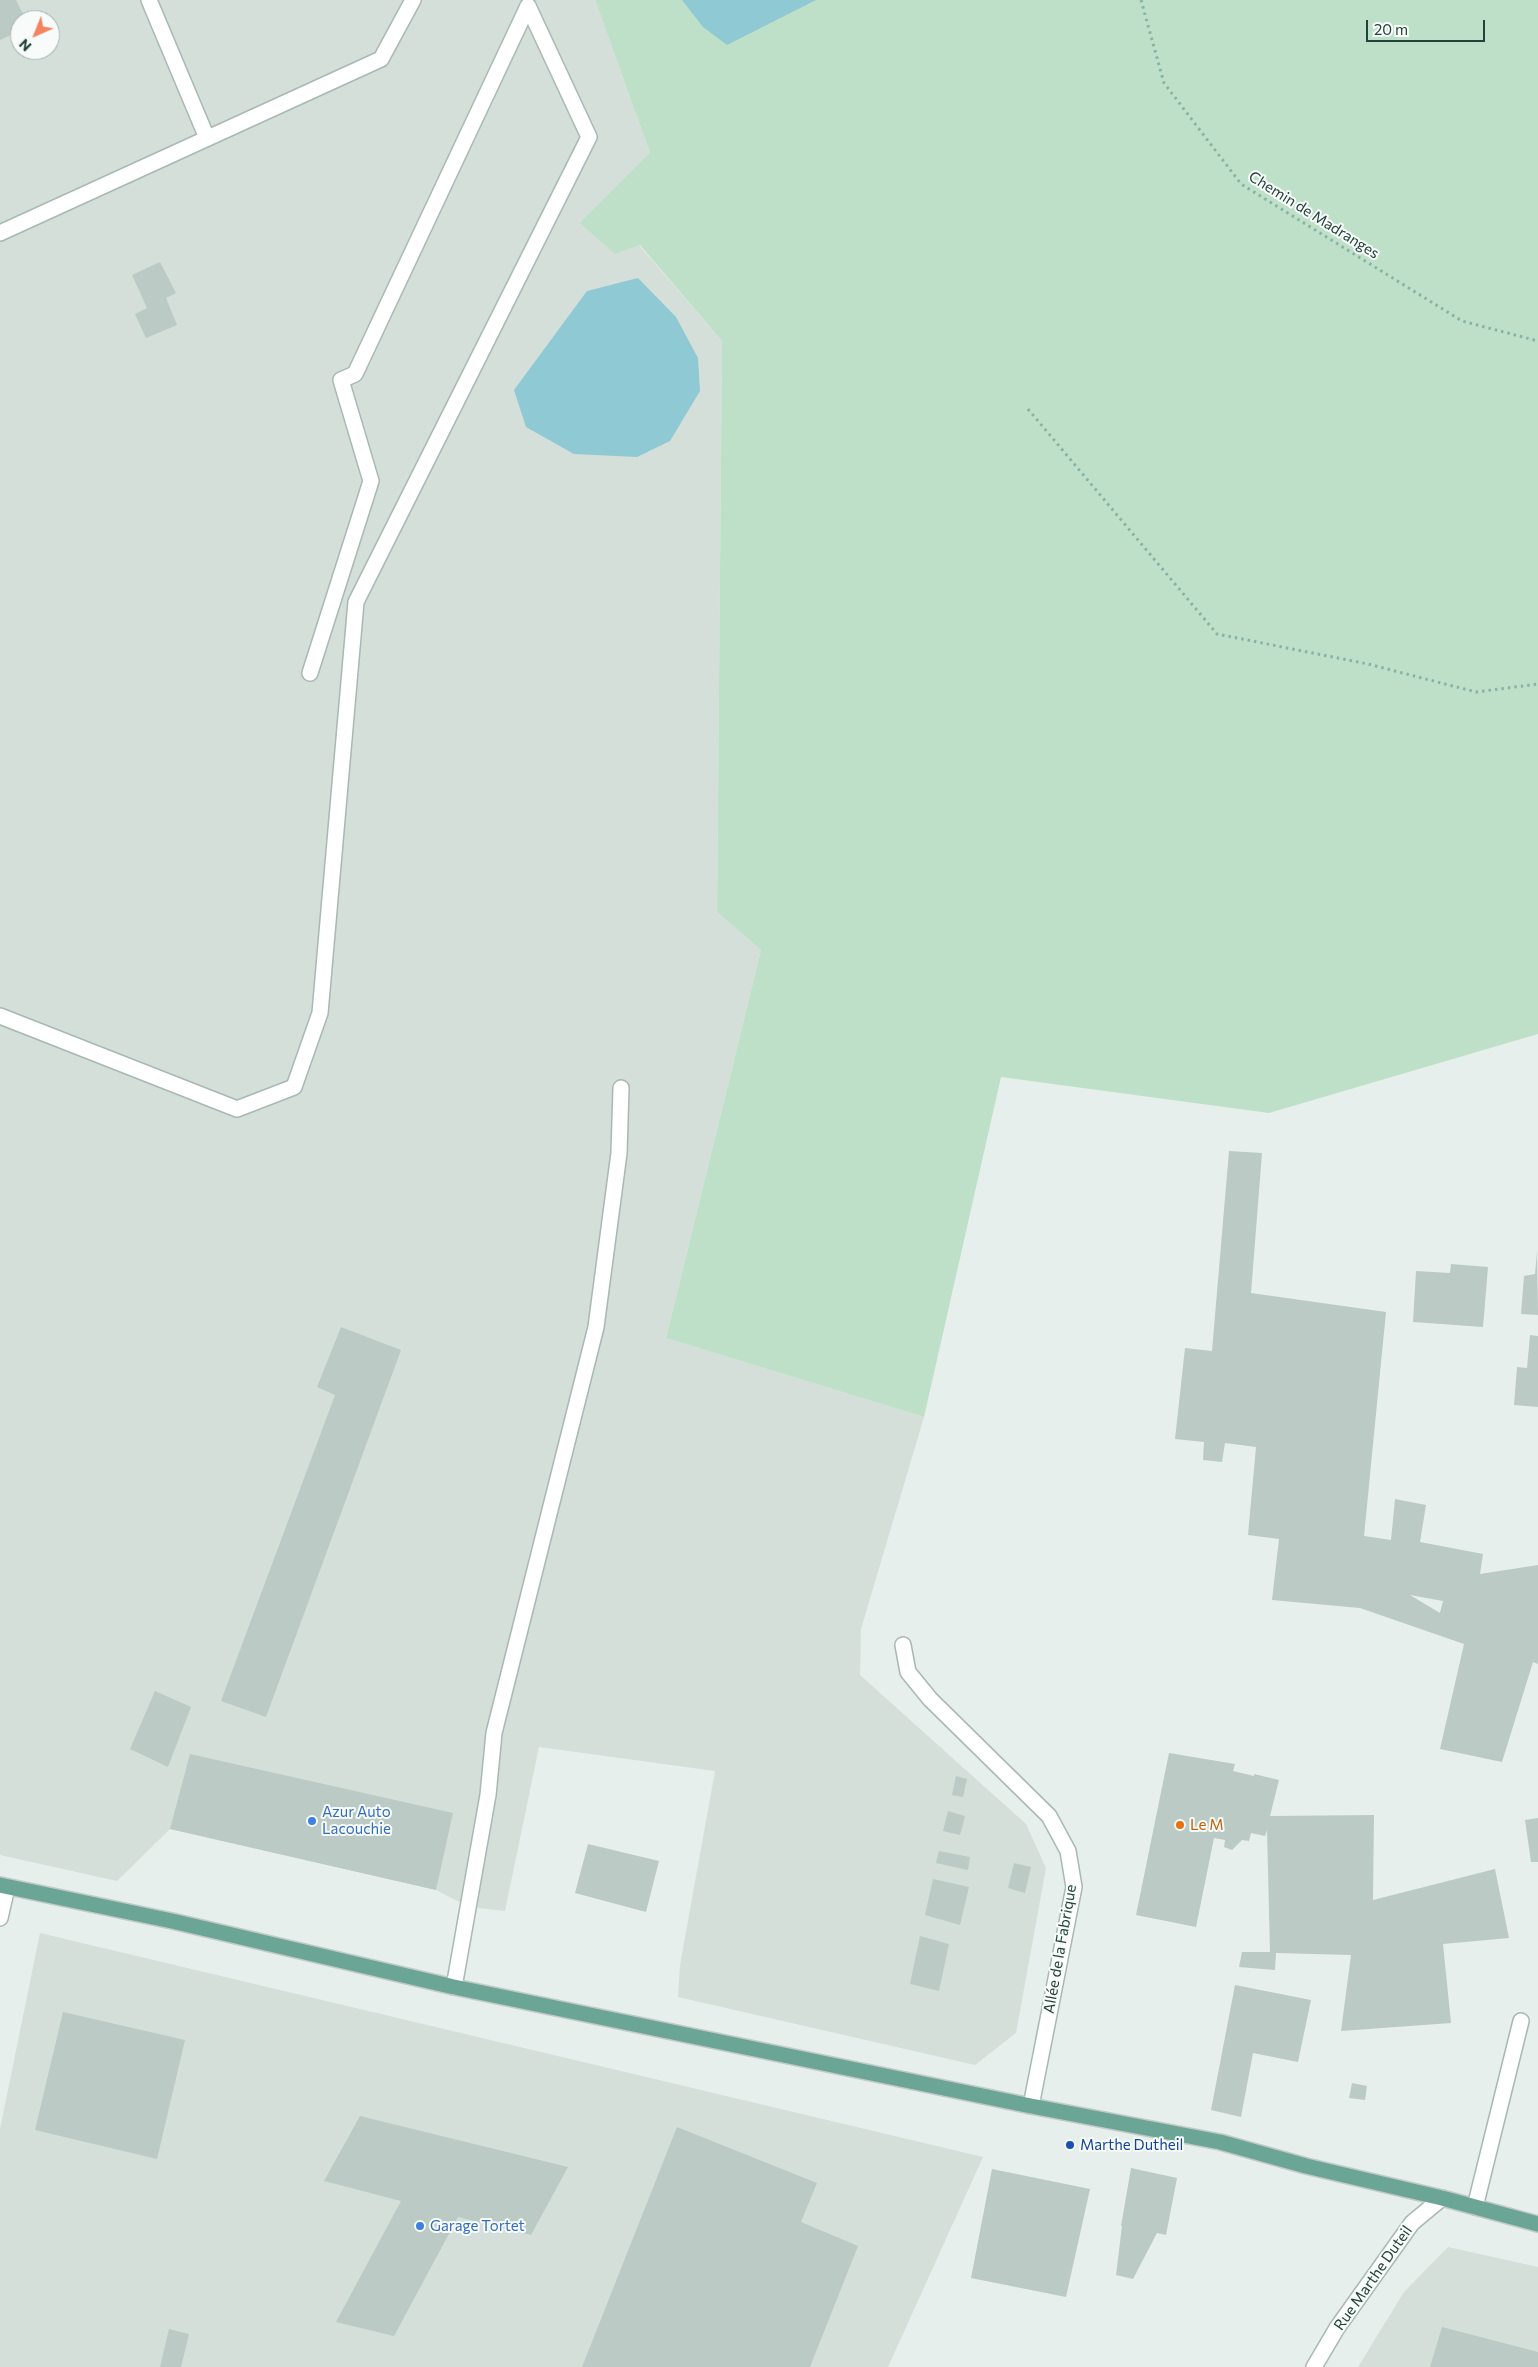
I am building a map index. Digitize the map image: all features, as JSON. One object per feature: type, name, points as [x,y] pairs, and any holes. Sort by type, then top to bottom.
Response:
[{"type":"main road","points":[[4,1886],[172,1921],[454,1987],[1031,2106],[1220,2142],[1306,2166],[1442,2198],[1538,2224]]},
{"type":"street","points":[[149,0],[207,138]]},
{"type":"street","points":[[0,233],[381,59],[413,0]]},
{"type":"street","points":[[0,1016],[237,1109],[294,1087],[320,1013],[356,602],[589,137],[528,6],[355,374],[341,380],[371,480],[310,673]]},
{"type":"street","points":[[454,1987],[488,1795],[494,1733],[596,1327],[619,1153],[621,1088]]},
{"type":"street","name":"Allée de la Fabrique","points":[[904,1645],[908,1672],[930,1699],[1049,1816],[1068,1851],[1074,1887],[1031,2106]]},
{"type":"street","points":[[0,1918],[4,1886]]},
{"type":"street","points":[[1475,2207],[1521,2021]]},
{"type":"street","name":"Rue Marthe Duteil","points":[[1314,2367],[1337,2328],[1412,2223],[1442,2198]]},
{"type":"path","name":"Chemin de Madranges","points":[[1141,0],[1164,83],[1241,184],[1462,321],[1538,341]]},
{"type":"path","points":[[1028,409],[1217,634],[1368,664],[1476,692],[1538,684]]},
{"type":"shaded area","points":[[0,0],[595,0],[650,153],[639,245],[722,341],[717,912],[761,950],[666,1338],[924,1417],[861,1629],[860,1675],[1026,1824],[1046,1868],[1016,2033],[975,2065],[678,1997],[680,1965],[715,1771],[539,1747],[505,1911],[469,1907],[436,1890],[170,1829],[117,1881],[0,1855]]},
{"type":"shaded area","points":[[40,1933],[983,2157],[888,2367],[0,2367],[0,2129]]},
{"type":"shaded area","points":[[1448,2247],[1538,2267],[1538,2367],[1358,2367],[1404,2292]]},
{"type":"green space","points":[[595,0],[1538,0],[1538,1034],[1269,1113],[1001,1077],[924,1417],[666,1338],[761,950],[717,912],[722,341],[640,245],[615,254],[580,223],[650,153]]},
{"type":"water","points":[[682,0],[816,0],[727,45],[703,27]]},
{"type":"water","points":[[638,278],[676,317],[698,358],[700,391],[670,441],[637,457],[574,454],[526,427],[514,390],[587,291]]},
{"type":"building","points":[[0,0],[16,0],[21,10],[10,10],[10,36],[0,40]]},
{"type":"building","points":[[160,262],[176,293],[166,298],[177,325],[146,338],[135,314],[147,308],[132,275]]},
{"type":"building","points":[[1229,1151],[1262,1153],[1251,1293],[1386,1312],[1364,1536],[1391,1540],[1395,1499],[1426,1505],[1420,1542],[1483,1554],[1480,1574],[1538,1565],[1538,1664],[1533,1662],[1502,1762],[1440,1749],[1464,1644],[1360,1608],[1272,1600],[1279,1539],[1248,1535],[1256,1447],[1225,1443],[1222,1462],[1203,1460],[1204,1442],[1175,1439],[1185,1348],[1212,1351]],"holes":[[[1410,1595],[1443,1601],[1440,1613]]]},
{"type":"building","points":[[1537,1251],[1538,1315],[1521,1314],[1524,1276],[1535,1274]]},
{"type":"building","points":[[1451,1264],[1488,1267],[1483,1327],[1413,1322],[1416,1271],[1450,1273]]},
{"type":"building","points":[[341,1327],[401,1350],[266,1717],[221,1701],[335,1395],[317,1387]]},
{"type":"building","points":[[1530,1335],[1538,1336],[1538,1407],[1514,1405],[1517,1367],[1527,1368]]},
{"type":"building","points":[[155,1691],[191,1707],[168,1767],[130,1749]]},
{"type":"building","points":[[1169,1753],[1235,1764],[1233,1771],[1279,1780],[1270,1816],[1374,1815],[1373,1900],[1495,1869],[1509,1938],[1443,1944],[1451,2023],[1341,2031],[1351,1955],[1276,1953],[1275,1970],[1239,1967],[1242,1952],[1270,1952],[1267,1830],[1265,1836],[1251,1833],[1249,1841],[1242,1840],[1232,1850],[1224,1847],[1225,1840],[1214,1838],[1196,1927],[1136,1915]]},
{"type":"building","name":"Azur Auto Lacouchie","points":[[190,1754],[453,1813],[436,1890],[170,1829]]},
{"type":"building","points":[[956,1776],[967,1779],[963,1797],[952,1795]]},
{"type":"building","points":[[948,1811],[965,1816],[960,1835],[943,1831]]},
{"type":"building","points":[[1538,1818],[1538,1862],[1531,1862],[1525,1820]]},
{"type":"building","points":[[588,1844],[659,1861],[646,1912],[575,1893]]},
{"type":"building","points":[[939,1851],[970,1857],[968,1870],[936,1863]]},
{"type":"building","points":[[1014,1863],[1031,1867],[1025,1893],[1008,1888]]},
{"type":"building","points":[[933,1879],[969,1887],[960,1925],[925,1915]]},
{"type":"building","points":[[920,1936],[949,1944],[939,1991],[910,1984]]},
{"type":"building","points":[[1235,1985],[1311,2000],[1298,2062],[1253,2053],[1241,2117],[1211,2110]]},
{"type":"building","points":[[63,2012],[185,2040],[157,2159],[35,2130]]},
{"type":"building","points":[[1352,2083],[1367,2086],[1365,2100],[1349,2098]]},
{"type":"building","name":"Garage Tortet","points":[[360,2116],[568,2167],[531,2235],[458,2217],[394,2336],[336,2322],[401,2201],[324,2181]]},
{"type":"building","points":[[677,2127],[817,2183],[801,2222],[858,2246],[810,2367],[582,2367]]},
{"type":"building","points":[[1131,2168],[1177,2178],[1166,2235],[1157,2233],[1133,2279],[1116,2275],[1121,2226]]},
{"type":"building","points":[[992,2169],[1090,2189],[1066,2297],[971,2278]]},
{"type":"building","points":[[1442,2327],[1538,2352],[1538,2367],[1430,2367]]},
{"type":"building","points":[[169,2329],[189,2334],[181,2367],[160,2367]]},
{"type":"place","name":"Azur Auto Lacouchie","points":[[312,1821]]},
{"type":"place","name":"Le M","points":[[1180,1825]]},
{"type":"place","name":"Marthe Dutheil","points":[[1070,2145]]},
{"type":"place","name":"Garage Tortet","points":[[420,2226]]}]
